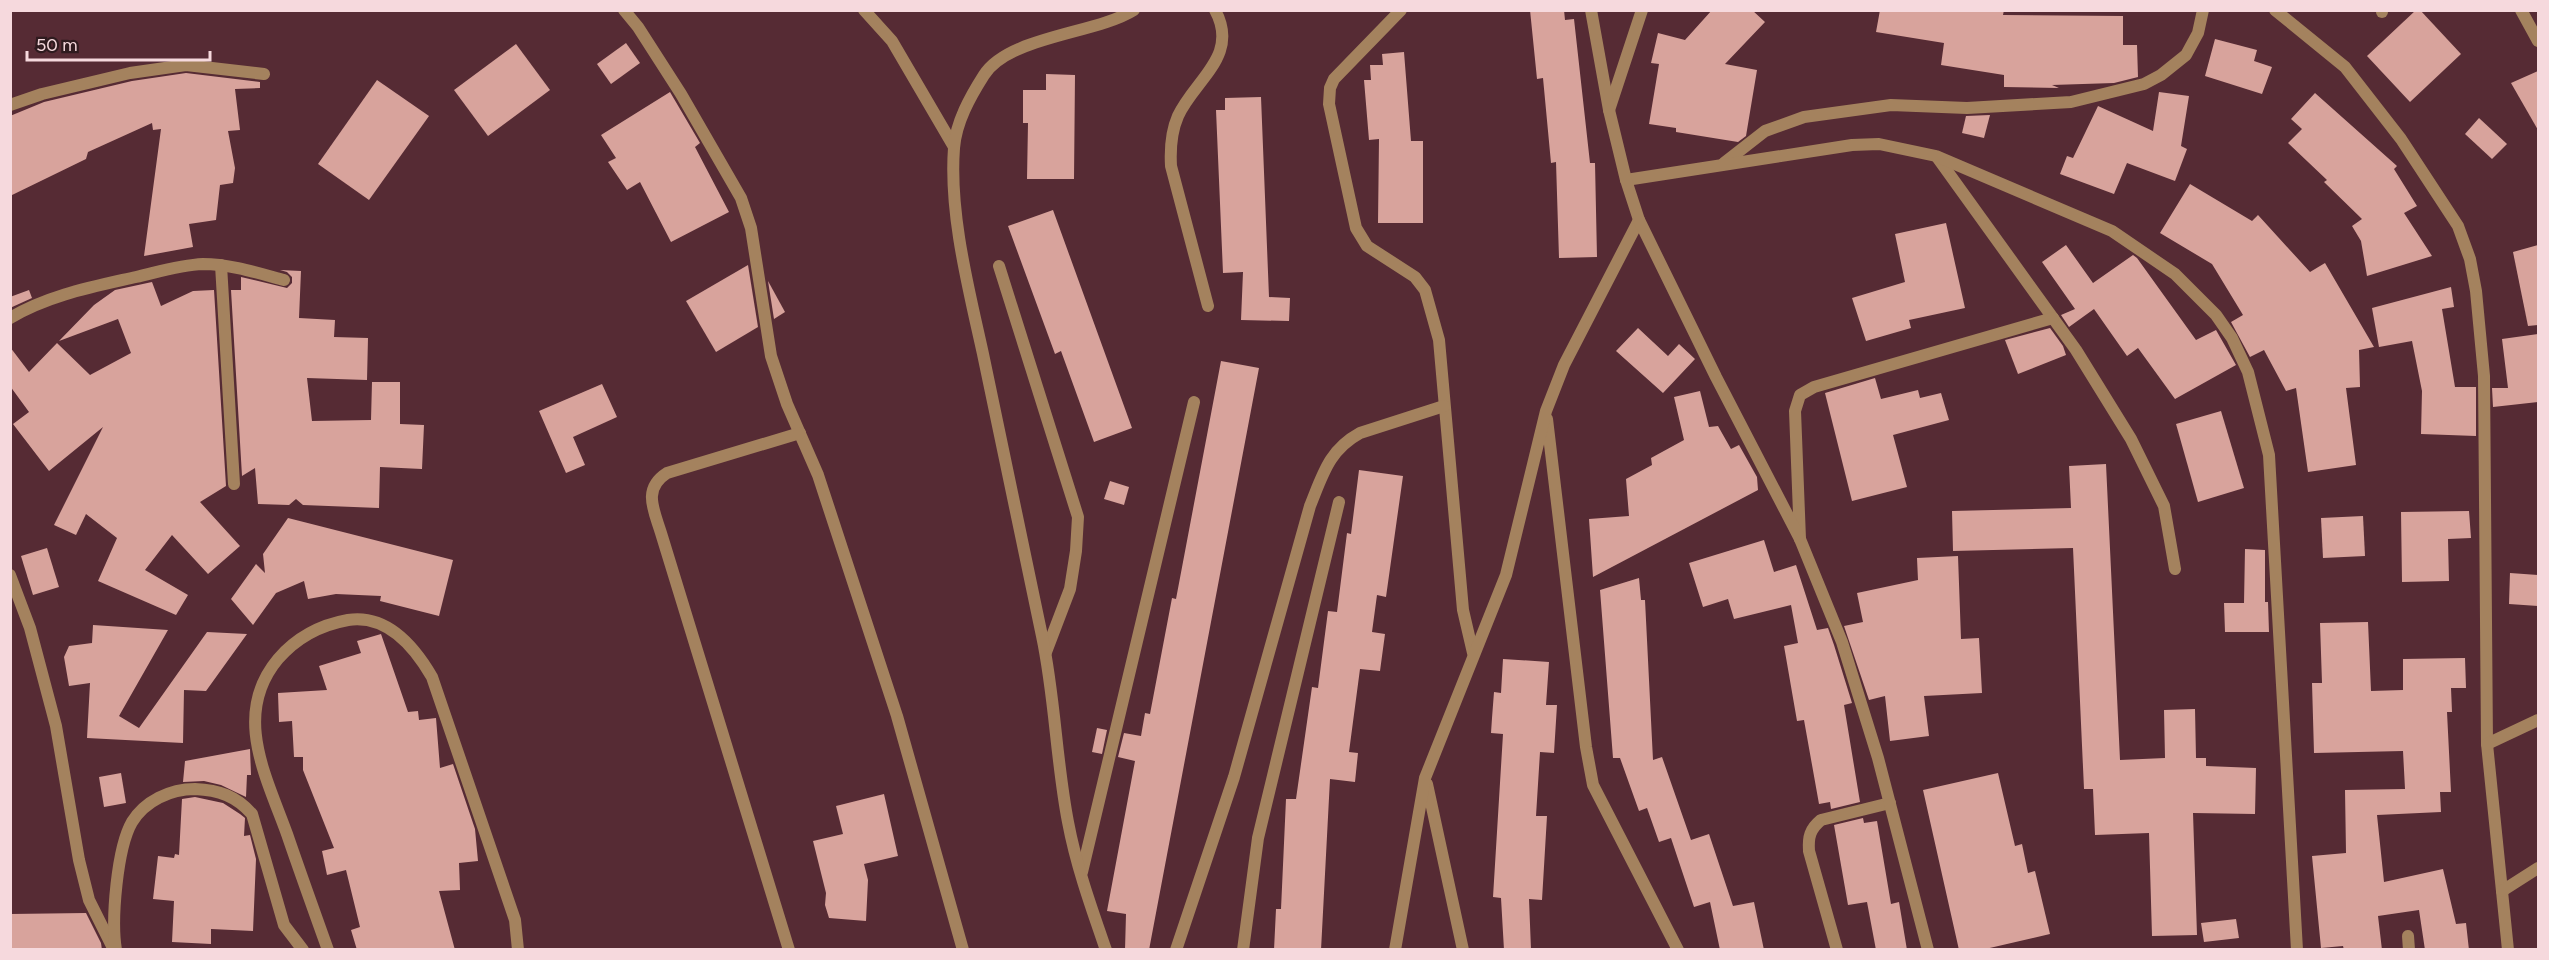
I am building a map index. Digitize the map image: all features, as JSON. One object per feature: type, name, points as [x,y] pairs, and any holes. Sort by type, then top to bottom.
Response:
[{"type":"street","points":[[624,10],[638,27],[681,94],[741,198],[751,228],[771,356],[818,475],[897,716],[963,950]]},
{"type":"street","points":[[864,10],[892,41],[954,147]]},
{"type":"street","points":[[1106,950],[1081,876],[1068,820],[1046,653],[965,269],[954,187],[954,147],[962,114],[986,72],[999,61],[1011,53],[1045,39],[1134,10]]},
{"type":"street","points":[[1208,306],[1171,166],[1170,150],[1179,115],[1214,65],[1222,46],[1222,27],[1215,10]]},
{"type":"street","points":[[1401,10],[1334,79],[1329,104],[1356,228],[1367,246],[1416,277],[1430,300],[1438,340],[1463,610],[1473,653]]},
{"type":"street","points":[[1591,10],[1609,110],[1626,180],[1639,219],[1716,377],[1800,539],[1842,642],[1890,803],[1928,950]]},
{"type":"street","points":[[1609,110],[1642,10]]},
{"type":"street","points":[[1723,164],[1766,130],[1804,117],[1891,105],[1967,108],[2071,102],[2144,84],[2161,75],[2186,55],[2199,33],[2203,10]]},
{"type":"street","points":[[2275,10],[2345,67],[2401,140],[2458,226],[2470,259],[2476,291],[2484,376],[2487,744],[2508,950]]},
{"type":"street","points":[[2521,10],[2538,40]]},
{"type":"street","points":[[10,105],[42,94],[130,73],[186,66],[264,74]]},
{"type":"street","points":[[1626,180],[1852,145],[1880,144],[1936,156],[2112,231],[2175,274],[2216,315],[2232,338],[2248,372],[2269,455],[2297,950]]},
{"type":"street","points":[[1936,156],[2053,318],[2141,457],[2164,506],[2175,569]]},
{"type":"street","points":[[1395,950],[1425,778],[1506,575],[1546,411],[1564,364],[1639,219]]},
{"type":"street","points":[[10,318],[27,308],[66,293],[178,267],[203,264],[221,265],[284,280]]},
{"type":"street","points":[[221,265],[234,484]]},
{"type":"street","points":[[999,266],[1078,517],[1070,589],[1046,653]]},
{"type":"street","points":[[1800,539],[1795,411],[1800,395],[1814,387],[2053,318]]},
{"type":"street","points":[[1081,876],[1194,402]]},
{"type":"street","points":[[1176,950],[1234,777],[1310,506],[1327,464],[1341,445],[1360,433],[1444,406]]},
{"type":"street","points":[[1546,411],[1586,747],[1593,785],[1678,950]]},
{"type":"street","points":[[789,950],[658,523],[652,502],[652,489],[656,480],[667,473],[800,433]]},
{"type":"street","points":[[1243,950],[1258,838],[1339,501]]},
{"type":"street","points":[[10,575],[30,628],[56,726],[79,860],[89,900],[115,950]]},
{"type":"street","points":[[328,950],[259,755],[255,713],[258,692],[265,678],[293,643],[328,623],[368,619],[390,629],[416,651],[432,677],[515,920],[518,950]]},
{"type":"street","points":[[2487,744],[2538,720]]},
{"type":"street","points":[[1425,778],[1464,950]]},
{"type":"street","points":[[115,950],[113,934],[117,885],[131,824],[151,802],[174,791],[190,789],[226,794],[243,803],[252,814],[284,925],[303,950]]},
{"type":"street","points":[[1837,950],[1809,851],[1808,837],[1821,820],[1890,803]]},
{"type":"street","points":[[2502,891],[2538,868]]},
{"type":"street","points":[[2408,936],[2409,950]]},
{"type":"building","points":[[1530,10],[1564,10],[1565,20],[1574,19],[1590,163],[1595,163],[1597,257],[1559,258],[1556,162],[1551,163],[1543,78],[1537,79]]},
{"type":"building","points":[[1712,10],[1752,10],[1765,22],[1725,64],[1757,70],[1746,136],[1738,142],[1676,132],[1676,128],[1649,124],[1659,64],[1651,63],[1658,33],[1685,40]]},
{"type":"building","points":[[1880,10],[2004,10],[2003,15],[2123,16],[2123,45],[2137,45],[2138,77],[2114,83],[2052,85],[2059,88],[2004,87],[2004,75],[1941,65],[1944,43],[1876,32]]},
{"type":"building","points":[[2416,10],[2420,10],[2461,54],[2410,102],[2367,56]]},
{"type":"building","points":[[2215,39],[2257,50],[2254,61],[2272,67],[2262,94],[2205,76]]},
{"type":"building","points":[[626,43],[640,63],[611,84],[597,64]]},
{"type":"building","points":[[516,44],[550,90],[488,136],[454,90]]},
{"type":"building","points":[[1404,52],[1411,141],[1423,141],[1423,223],[1378,223],[1379,139],[1369,140],[1364,80],[1371,80],[1370,65],[1383,65],[1382,54]]},
{"type":"building","points":[[2538,71],[2538,130],[2511,83]]},
{"type":"building","points":[[186,73],[260,82],[260,88],[235,89],[240,130],[228,131],[235,168],[233,183],[220,185],[216,220],[189,224],[193,247],[144,256],[161,129],[153,130],[152,123],[88,152],[86,159],[10,196],[10,116],[44,102],[132,81]]},
{"type":"building","points":[[1046,74],[1075,75],[1074,179],[1027,179],[1028,123],[1023,123],[1023,90],[1046,90]]},
{"type":"building","points":[[377,80],[429,116],[369,200],[318,164]]},
{"type":"building","points":[[670,92],[700,143],[695,147],[729,212],[671,242],[640,182],[627,190],[608,162],[616,158],[601,135]]},
{"type":"building","points":[[2159,92],[2189,96],[2181,146],[2187,149],[2175,181],[2127,163],[2114,194],[2060,174],[2067,156],[2073,158],[2098,106],[2153,131]]},
{"type":"building","points":[[2315,93],[2397,166],[2394,169],[2417,206],[2404,213],[2432,256],[2367,276],[2361,241],[2352,226],[2362,219],[2324,182],[2327,180],[2288,143],[2302,129],[2291,119]]},
{"type":"building","points":[[1261,97],[1269,297],[1290,298],[1289,321],[1241,320],[1243,272],[1223,273],[1216,110],[1225,110],[1225,98]]},
{"type":"building","points":[[1990,115],[1984,138],[1962,133],[1966,116]]},
{"type":"building","points":[[2479,118],[2507,144],[2492,159],[2465,134]]},
{"type":"building","points":[[2190,184],[2252,221],[2258,215],[2310,272],[2325,263],[2374,347],[2359,350],[2360,387],[2346,388],[2356,465],[2308,472],[2296,388],[2286,391],[2264,350],[2250,357],[2231,322],[2243,315],[2212,264],[2160,233]]},
{"type":"building","points":[[1053,210],[1132,428],[1094,442],[1061,351],[1055,354],[1008,226]]},
{"type":"building","points":[[1946,223],[1965,308],[1909,320],[1911,328],[1866,341],[1852,298],[1905,282],[1895,234]]},
{"type":"building","points":[[2066,245],[2093,283],[2133,255],[2196,340],[2216,330],[2236,365],[2175,399],[2138,348],[2127,356],[2094,309],[2069,327],[2061,315],[2075,309],[2042,262]]},
{"type":"building","points":[[2538,245],[2538,325],[2528,326],[2513,252]]},
{"type":"building","points":[[748,265],[758,327],[716,352],[686,301]]},
{"type":"building","points":[[280,270],[301,271],[299,318],[335,320],[334,337],[368,338],[367,380],[307,378],[312,421],[371,420],[372,382],[400,382],[400,424],[424,425],[422,469],[380,467],[379,508],[303,505],[296,499],[289,505],[258,504],[255,468],[242,476],[231,290],[241,290],[241,277],[287,288],[292,283],[292,277]]},
{"type":"building","points":[[768,281],[785,312],[774,319]]},
{"type":"building","points":[[152,282],[161,306],[193,291],[214,290],[226,486],[200,502],[240,546],[208,574],[172,535],[145,570],[188,595],[176,615],[98,581],[117,538],[86,514],[76,535],[54,525],[103,427],[49,471],[13,424],[29,412],[10,386],[10,347],[29,372],[57,343],[90,375],[131,353],[118,319],[59,341],[94,305],[115,290]]},
{"type":"building","points":[[2451,287],[2454,307],[2442,309],[2455,387],[2476,387],[2476,436],[2421,434],[2422,391],[2412,341],[2379,347],[2372,308]]},
{"type":"building","points":[[29,290],[32,298],[10,308],[10,297]]},
{"type":"building","points":[[1638,328],[1668,356],[1679,344],[1695,359],[1663,393],[1616,351]]},
{"type":"building","points":[[2050,328],[2063,346],[2066,355],[2018,374],[2005,340]]},
{"type":"building","points":[[2538,334],[2538,402],[2493,407],[2492,388],[2508,388],[2502,339]]},
{"type":"building","points":[[1221,361],[1259,368],[1149,950],[1125,950],[1126,914],[1107,911],[1135,761],[1118,757],[1124,733],[1141,736],[1145,713],[1150,714],[1172,598],[1176,599]]},
{"type":"building","points":[[1875,378],[1881,399],[1918,390],[1920,398],[1941,393],[1949,420],[1893,435],[1907,487],[1852,501],[1825,393]]},
{"type":"building","points":[[602,384],[617,417],[573,437],[585,465],[566,473],[539,411]]},
{"type":"building","points":[[1700,391],[1709,427],[1718,426],[1731,449],[1739,445],[1757,477],[1758,490],[1593,577],[1589,519],[1629,516],[1626,479],[1652,465],[1651,458],[1684,440],[1674,397]]},
{"type":"building","points":[[2221,411],[2244,488],[2198,502],[2176,424]]},
{"type":"building","points":[[2106,464],[2120,760],[2165,758],[2164,710],[2195,709],[2196,758],[2206,758],[2206,766],[2256,768],[2255,814],[2193,813],[2197,935],[2152,936],[2149,833],[2095,835],[2093,789],[2084,789],[2073,548],[1953,551],[1952,511],[2071,508],[2069,466]]},
{"type":"building","points":[[1359,470],[1403,476],[1386,597],[1377,595],[1372,632],[1385,634],[1380,671],[1360,669],[1349,752],[1358,753],[1355,782],[1330,779],[1321,950],[1274,950],[1276,909],[1281,909],[1286,799],[1296,799],[1312,687],[1318,688],[1328,611],[1337,612],[1347,533],[1351,534]]},
{"type":"building","points":[[1110,481],[1129,487],[1124,505],[1104,499]]},
{"type":"building","points":[[2469,511],[2471,538],[2448,539],[2449,581],[2402,582],[2401,512]]},
{"type":"building","points":[[2363,516],[2365,556],[2323,558],[2321,518]]},
{"type":"building","points":[[288,518],[453,560],[439,616],[380,601],[381,596],[336,594],[308,599],[304,581],[276,593],[253,625],[231,599],[256,564],[265,573],[263,554]]},
{"type":"building","points":[[1764,540],[1774,572],[1796,565],[1817,630],[1828,628],[1852,703],[1844,705],[1860,802],[1831,809],[1830,802],[1819,804],[1804,720],[1797,721],[1784,646],[1798,643],[1791,605],[1734,619],[1728,599],[1703,607],[1689,563]]},
{"type":"building","points":[[47,548],[59,587],[33,595],[21,556]]},
{"type":"building","points":[[2245,549],[2265,550],[2265,602],[2268,602],[2269,632],[2225,632],[2224,603],[2244,603]]},
{"type":"building","points":[[1958,556],[1961,639],[1979,638],[1982,693],[1924,696],[1929,736],[1890,741],[1885,696],[1869,700],[1844,626],[1863,622],[1857,593],[1918,580],[1917,558]]},
{"type":"building","points":[[2510,573],[2538,575],[2538,606],[2509,604]]},
{"type":"building","points":[[1639,578],[1641,600],[1645,600],[1653,760],[1662,757],[1691,840],[1709,834],[1733,906],[1754,902],[1764,950],[1720,950],[1710,902],[1694,907],[1671,838],[1659,842],[1647,808],[1639,811],[1620,758],[1613,758],[1600,590]]},
{"type":"building","points":[[2368,622],[2371,691],[2403,690],[2403,659],[2465,658],[2466,688],[2451,688],[2452,712],[2447,712],[2451,792],[2440,792],[2441,812],[2377,815],[2384,882],[2443,869],[2456,924],[2466,923],[2469,950],[2425,950],[2419,910],[2378,916],[2382,950],[2344,950],[2343,946],[2321,948],[2312,856],[2346,853],[2345,790],[2405,789],[2403,751],[2314,753],[2312,683],[2322,683],[2320,623]]},
{"type":"building","points":[[93,625],[168,630],[119,716],[139,728],[207,632],[247,634],[206,691],[184,690],[183,743],[87,738],[90,683],[69,686],[64,657],[69,646],[92,643]]},
{"type":"building","points":[[381,634],[408,712],[418,711],[419,720],[436,718],[440,768],[453,764],[475,829],[478,861],[459,863],[460,890],[439,891],[455,950],[357,950],[351,930],[360,927],[346,870],[327,875],[322,851],[334,848],[303,770],[303,757],[294,757],[292,721],[279,722],[278,693],[327,690],[319,666],[361,653],[357,641]]},
{"type":"building","points":[[1503,659],[1549,662],[1546,705],[1557,705],[1554,753],[1540,752],[1536,816],[1547,816],[1542,900],[1529,899],[1531,950],[1504,950],[1501,898],[1493,897],[1503,734],[1491,733],[1494,692],[1501,693]]},
{"type":"building","points":[[1097,728],[1107,730],[1102,754],[1092,752]]},
{"type":"building","points":[[250,749],[251,775],[247,775],[246,797],[221,785],[204,781],[183,782],[185,761]]},
{"type":"building","points":[[121,773],[126,803],[104,807],[99,777]]},
{"type":"building","points":[[1998,773],[2015,846],[2022,844],[2028,873],[2035,871],[2050,934],[1981,950],[1959,950],[1923,790]]},
{"type":"building","points":[[884,794],[898,856],[864,864],[868,880],[866,921],[829,918],[825,905],[826,893],[813,841],[843,834],[836,806]]},
{"type":"building","points":[[195,797],[223,803],[245,818],[244,836],[250,835],[256,859],[253,931],[211,929],[211,944],[172,942],[174,901],[153,899],[158,856],[174,858],[175,854],[179,855],[182,799]]},
{"type":"building","points":[[1863,818],[1864,823],[1877,821],[1891,904],[1899,902],[1907,950],[1876,950],[1867,902],[1848,905],[1834,825]]},
{"type":"building","points":[[86,913],[101,943],[102,950],[10,950],[10,914]]},
{"type":"building","points":[[2236,919],[2239,938],[2204,942],[2201,923]]}]
